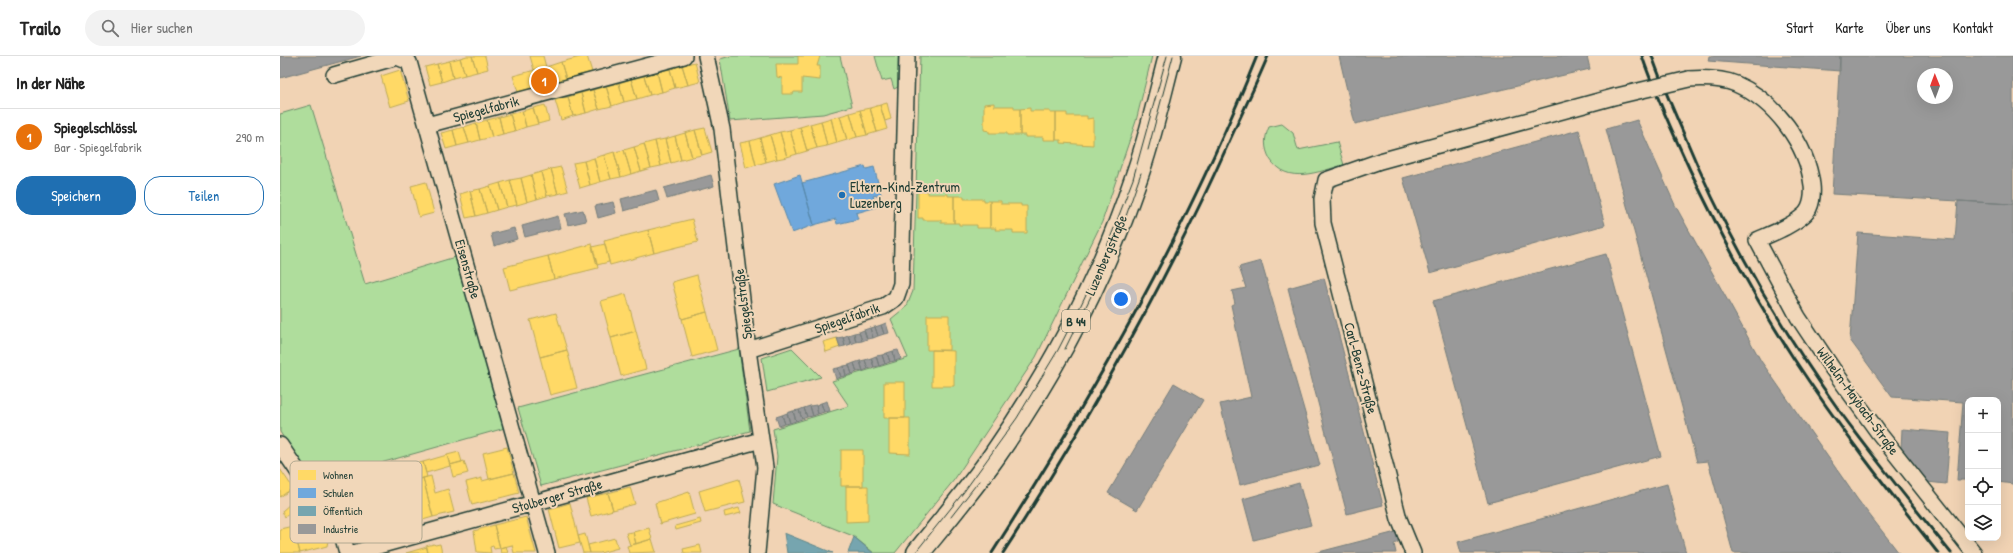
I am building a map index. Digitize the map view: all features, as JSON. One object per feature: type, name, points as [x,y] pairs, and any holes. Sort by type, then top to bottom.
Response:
[{"type":"main road","name":"Luzenbergstraße","points":[[918,553],[995,456],[1038,390],[1082,310],[1104,262],[1136,181],[1151,132],[1170,56]]},
{"type":"street","name":"Spiegelfabrik","points":[[427,125],[684,56]]},
{"type":"street","name":"Spiegelstraße","points":[[706,56],[722,129],[748,350],[765,467],[757,553]]},
{"type":"street","name":"Spiegelfabrik","points":[[748,350],[883,307],[896,298],[901,284],[907,56]]},
{"type":"street","name":"Eisenstraße","points":[[334,75],[397,57],[409,62],[546,553]]},
{"type":"street","name":"Wilhelm-Maybach-Straße","points":[[1326,180],[1396,157],[1617,96],[1689,79],[1713,78],[1736,84],[1759,98],[1777,114],[1797,141],[1810,172],[1812,190],[1811,200],[1806,213],[1779,231],[1757,240],[1798,317],[1832,368],[1878,432],[1974,553]]},
{"type":"street","name":"Carl-Benz-Straße","points":[[1326,180],[1322,199],[1323,223],[1399,519],[1413,553]]},
{"type":"street","name":"Stolberger Straße","points":[[422,534],[761,440]]},
{"type":"street","points":[[280,444],[291,461]]},
{"type":"street","points":[[344,543],[347,553]]},
{"type":"street","name":"Stolberger Straße","points":[[353,553],[389,543]]},
{"type":"green space","points":[[731,56],[840,56],[852,106],[823,114],[730,121],[720,59]]},
{"type":"green space","points":[[875,56],[898,56],[898,87],[894,89],[891,79],[882,81]]},
{"type":"green space","points":[[920,56],[1152,56],[1136,121],[1102,222],[1036,357],[954,480],[895,553],[874,553],[853,536],[773,504],[777,456],[773,429],[849,406],[832,381],[908,358],[891,319],[907,306],[913,291]]},
{"type":"green space","points":[[311,105],[365,284],[455,257],[505,428],[388,461],[299,461],[280,432],[280,114]]},
{"type":"green space","points":[[1282,124],[1293,133],[1298,150],[1337,142],[1344,165],[1314,173],[1304,174],[1285,172],[1277,167],[1268,155],[1266,135],[1269,127]]},
{"type":"green space","points":[[792,348],[821,377],[767,392],[762,358]]},
{"type":"green space","points":[[739,349],[750,431],[541,486],[518,408]]},
{"type":"building: Wohnen","points":[[472,56],[477,72],[465,75],[460,58]]},
{"type":"building: Wohnen","points":[[472,56],[485,56],[488,69],[477,72]]},
{"type":"building: Wohnen","points":[[530,56],[543,56],[546,67],[534,70]]},
{"type":"building: Wohnen","points":[[587,56],[592,72],[566,79],[561,62]]},
{"type":"building: Wohnen","points":[[798,56],[820,56],[817,66],[820,66],[820,80],[802,78],[802,92],[782,94],[782,78],[777,77],[776,64],[798,64]]},
{"type":"building: Wohnen","points":[[460,58],[465,75],[453,78],[449,61]]},
{"type":"building: Wohnen","points":[[449,61],[453,78],[442,82],[437,64]]},
{"type":"building: Wohnen","points":[[561,62],[566,79],[551,83],[546,67]]},
{"type":"building: Wohnen","points":[[695,62],[700,82],[688,85],[682,65]]},
{"type":"building: Wohnen","points":[[437,64],[442,82],[430,85],[425,67]]},
{"type":"building: Wohnen","points":[[682,65],[688,85],[675,88],[670,69]]},
{"type":"building: Wohnen","points":[[546,67],[551,83],[518,92],[513,76]]},
{"type":"building: Wohnen","points":[[670,69],[675,88],[662,92],[657,72]]},
{"type":"building: Wohnen","points":[[400,70],[409,101],[390,107],[381,76]]},
{"type":"building: Wohnen","points":[[657,72],[662,92],[650,95],[644,76]]},
{"type":"building: Wohnen","points":[[644,76],[650,95],[637,99],[631,79]]},
{"type":"building: Wohnen","points":[[631,79],[637,99],[624,102],[619,83]]},
{"type":"building: Wohnen","points":[[619,83],[624,102],[612,106],[606,86]]},
{"type":"building: Wohnen","points":[[606,86],[612,106],[599,109],[593,90]]},
{"type":"building: Wohnen","points":[[593,90],[599,109],[586,113],[581,93]]},
{"type":"building: Wohnen","points":[[581,93],[586,113],[573,116],[568,97]]},
{"type":"building: Wohnen","points":[[568,97],[573,116],[561,120],[555,100]]},
{"type":"building: Wohnen","points":[[887,103],[891,119],[885,121],[880,105]]},
{"type":"building: Wohnen","points":[[994,103],[994,106],[1014,106],[1014,109],[1020,109],[1020,135],[989,133],[989,131],[984,130],[984,104]]},
{"type":"building: Wohnen","points":[[545,105],[549,121],[538,124],[533,108]]},
{"type":"building: Wohnen","points":[[880,105],[887,129],[877,132],[870,108]]},
{"type":"building: Wohnen","points":[[533,108],[538,124],[526,127],[522,111]]},
{"type":"building: Wohnen","points":[[870,108],[877,132],[867,135],[860,110]]},
{"type":"building: Wohnen","points":[[1030,108],[1030,111],[1050,111],[1050,113],[1056,113],[1056,140],[1043,140],[1043,137],[1025,137],[1025,135],[1020,135],[1020,109]]},
{"type":"building: Wohnen","points":[[860,110],[867,135],[857,137],[850,113]]},
{"type":"building: Wohnen","points":[[522,111],[526,127],[515,131],[510,114]]},
{"type":"building: Wohnen","points":[[850,113],[857,137],[847,140],[840,116]]},
{"type":"building: Wohnen","points":[[1056,113],[1067,113],[1067,116],[1087,116],[1087,119],[1093,118],[1093,145],[1061,143],[1061,140],[1056,140]]},
{"type":"building: Wohnen","points":[[510,114],[515,131],[503,134],[499,117]]},
{"type":"building: Wohnen","points":[[840,116],[847,140],[837,143],[831,118]]},
{"type":"building: Wohnen","points":[[499,117],[503,134],[492,137],[487,120]]},
{"type":"building: Wohnen","points":[[831,118],[837,143],[827,146],[821,121]]},
{"type":"building: Wohnen","points":[[487,120],[492,137],[480,140],[476,123]]},
{"type":"building: Wohnen","points":[[821,121],[827,146],[817,148],[810,124]]},
{"type":"building: Wohnen","points":[[476,123],[480,140],[469,143],[464,127]]},
{"type":"building: Wohnen","points":[[810,124],[817,148],[807,151],[800,127]]},
{"type":"building: Wohnen","points":[[464,127],[469,143],[457,146],[453,130]]},
{"type":"building: Wohnen","points":[[800,127],[807,151],[797,154],[790,130]]},
{"type":"building: Wohnen","points":[[705,128],[712,152],[702,155],[695,130]]},
{"type":"building: Wohnen","points":[[453,130],[457,146],[446,149],[441,133]]},
{"type":"building: Wohnen","points":[[695,130],[702,155],[692,157],[685,133]]},
{"type":"building: Wohnen","points":[[790,130],[797,154],[787,157],[780,132]]},
{"type":"building: Wohnen","points":[[780,132],[787,157],[777,159],[770,135]]},
{"type":"building: Wohnen","points":[[685,133],[692,157],[681,160],[675,136]]},
{"type":"building: Wohnen","points":[[770,135],[777,159],[766,162],[760,138]]},
{"type":"building: Wohnen","points":[[675,136],[681,160],[671,163],[665,139]]},
{"type":"building: Wohnen","points":[[760,138],[766,162],[756,165],[750,141]]},
{"type":"building: Wohnen","points":[[665,139],[671,163],[661,166],[655,141]]},
{"type":"building: Wohnen","points":[[655,141],[661,166],[651,168],[644,144]]},
{"type":"building: Wohnen","points":[[750,141],[756,165],[746,168],[740,143]]},
{"type":"building: Wohnen","points":[[644,144],[651,168],[641,171],[634,147]]},
{"type":"building: Wohnen","points":[[634,147],[641,171],[631,174],[624,150]]},
{"type":"building: Wohnen","points":[[624,150],[631,174],[621,177],[614,152]]},
{"type":"building: Wohnen","points":[[614,152],[621,177],[611,179],[604,155]]},
{"type":"building: Wohnen","points":[[604,155],[611,179],[600,182],[594,158]]},
{"type":"building: Wohnen","points":[[594,158],[600,182],[590,185],[584,161]]},
{"type":"building: Wohnen","points":[[584,161],[590,185],[580,188],[573,163]]},
{"type":"building: Wohnen","points":[[561,167],[568,191],[558,194],[551,169]]},
{"type":"building: Wohnen","points":[[551,169],[558,194],[547,196],[541,172]]},
{"type":"building: Wohnen","points":[[541,172],[547,196],[537,199],[531,175]]},
{"type":"building: Wohnen","points":[[531,175],[537,199],[527,202],[521,178]]},
{"type":"building: Wohnen","points":[[521,178],[527,202],[517,205],[510,180]]},
{"type":"building: Wohnen","points":[[510,180],[517,205],[507,207],[500,183]]},
{"type":"building: Wohnen","points":[[426,182],[434,213],[419,217],[411,186]]},
{"type":"building: Wohnen","points":[[500,183],[507,207],[497,210],[490,186]]},
{"type":"building: Wohnen","points":[[490,186],[497,210],[487,213],[480,189]]},
{"type":"building: Wohnen","points":[[480,189],[487,213],[476,216],[470,191]]},
{"type":"building: Wohnen","points":[[470,191],[476,216],[466,218],[460,194]]},
{"type":"building: Wohnen","points":[[918,191],[928,191],[928,194],[948,194],[948,196],[954,196],[954,223],[941,223],[941,220],[923,220],[923,218],[918,218]]},
{"type":"building: Wohnen","points":[[954,196],[964,196],[964,199],[984,199],[984,201],[990,201],[990,228],[977,228],[977,225],[959,225],[959,223],[954,223]]},
{"type":"building: Wohnen","points":[[990,201],[1001,201],[1001,204],[1021,204],[1021,206],[1027,206],[1027,233],[1013,233],[1013,230],[995,230],[996,228],[990,228]]},
{"type":"building: Wohnen","points":[[692,219],[698,242],[654,253],[648,230]]},
{"type":"building: Wohnen","points":[[648,230],[654,253],[610,265],[604,241]]},
{"type":"building: Wohnen","points":[[592,244],[598,268],[554,279],[548,256]]},
{"type":"building: Wohnen","points":[[605,244],[609,262],[597,265],[592,247]]},
{"type":"building: Wohnen","points":[[548,256],[554,279],[510,290],[504,267]]},
{"type":"building: Wohnen","points":[[697,275],[707,312],[682,319],[672,282]]},
{"type":"building: Wohnen","points":[[626,294],[636,331],[611,338],[601,301]]},
{"type":"building: Wohnen","points":[[707,312],[717,350],[692,357],[682,319]]},
{"type":"building: Wohnen","points":[[556,313],[567,350],[540,357],[530,320]]},
{"type":"building: Wohnen","points":[[927,315],[949,315],[949,350],[927,350]]},
{"type":"building: Wohnen","points":[[636,331],[646,369],[621,376],[611,338]]},
{"type":"building: Wohnen","points":[[837,338],[840,347],[826,352],[823,342]]},
{"type":"building: Wohnen","points":[[567,350],[577,388],[550,395],[540,357]]},
{"type":"building: Wohnen","points":[[932,350],[954,351],[954,386],[932,386]]},
{"type":"building: Wohnen","points":[[884,382],[905,382],[905,418],[884,418]]},
{"type":"building: Wohnen","points":[[889,418],[910,418],[910,454],[889,453]]},
{"type":"building: Wohnen","points":[[507,447],[514,473],[489,479],[483,453]]},
{"type":"building: Wohnen","points":[[841,450],[863,450],[863,486],[841,486]]},
{"type":"building: Wohnen","points":[[459,452],[462,462],[450,465],[447,455]]},
{"type":"building: Wohnen","points":[[447,455],[450,466],[426,473],[423,462]]},
{"type":"building: Wohnen","points":[[464,461],[468,473],[453,477],[450,465]]},
{"type":"building: Wohnen","points":[[422,462],[427,477],[422,478]]},
{"type":"building: Wohnen","points":[[280,469],[290,484],[290,490],[280,497]]},
{"type":"building: Wohnen","points":[[514,473],[519,493],[472,505],[466,482],[482,478],[482,481]]},
{"type":"building: Wohnen","points":[[431,476],[435,493],[448,489],[454,512],[433,517],[423,478]]},
{"type":"building: Wohnen","points":[[422,478],[433,517],[422,520]]},
{"type":"building: Wohnen","points":[[739,479],[745,502],[705,512],[699,491]]},
{"type":"building: Wohnen","points":[[846,486],[868,486],[868,521],[846,522]]},
{"type":"building: Wohnen","points":[[630,487],[635,504],[613,510],[608,493]]},
{"type":"building: Wohnen","points":[[689,492],[695,514],[660,524],[655,503]]},
{"type":"building: Wohnen","points":[[608,493],[613,510],[591,516],[586,498]]},
{"type":"building: Wohnen","points":[[570,503],[580,543],[559,548],[549,509]]},
{"type":"building: Wohnen","points":[[290,504],[290,513],[285,517],[282,511]]},
{"type":"building: Wohnen","points":[[739,508],[741,513],[725,517],[724,512]]},
{"type":"building: Wohnen","points":[[526,517],[536,553],[514,553],[512,545],[500,548],[494,525]]},
{"type":"building: Wohnen","points":[[700,519],[701,523],[676,530],[675,526]]},
{"type":"building: Wohnen","points":[[494,525],[500,548],[494,549],[493,546],[490,547],[491,553],[477,552],[474,531]]},
{"type":"building: Wohnen","points":[[290,527],[290,543],[297,543],[300,553],[280,553],[280,529]]},
{"type":"building: Wohnen","points":[[649,528],[652,539],[636,544],[633,532]]},
{"type":"building: Wohnen","points":[[633,532],[636,544],[630,545],[626,533]]},
{"type":"building: Wohnen","points":[[585,534],[590,553],[583,553],[578,536]]},
{"type":"building: Wohnen","points":[[615,538],[618,548],[600,553],[590,553],[588,545]]},
{"type":"building: Wohnen","points":[[652,539],[656,552],[629,553],[627,546]]},
{"type":"building: Wohnen","points":[[297,543],[328,543],[327,546],[300,553]]},
{"type":"building: Wohnen","points":[[440,544],[442,553],[428,553],[426,546]]},
{"type":"building: Wohnen","points":[[700,545],[702,553],[684,553],[683,549]]},
{"type":"building: Wohnen","points":[[506,546],[508,553],[501,553],[500,548]]},
{"type":"building: Wohnen","points":[[427,547],[428,553],[406,553]]},
{"type":"building: Schulen","name":"Eltern-Kind-Zentrum Luzenberg","points":[[865,166],[866,169],[874,167],[881,194],[873,196],[877,207],[856,213],[858,219],[837,224],[836,219],[814,225],[802,183]]},
{"type":"building: Schulen","points":[[800,175],[814,225],[792,233],[774,184]]},
{"type":"building: Öffentlich","points":[[784,533],[833,553],[787,553]]},
{"type":"building: Öffentlich","points":[[854,537],[873,553],[848,553]]},
{"type":"building: Industrie","points":[[280,56],[361,56],[280,78]]},
{"type":"building: Industrie","points":[[1339,56],[1587,56],[1590,69],[1355,124]]},
{"type":"building: Industrie","points":[[1709,56],[1840,56],[1840,71],[1708,61]]},
{"type":"building: Industrie","points":[[1840,56],[2013,56],[2013,204],[1832,194]]},
{"type":"building: Industrie","points":[[1637,120],[1675,205],[1761,361],[1858,500],[1899,553],[1733,553],[1708,461],[1697,462],[1606,129]]},
{"type":"building: Industrie","points":[[1579,130],[1605,225],[1430,273],[1403,178]]},
{"type":"building: Industrie","points":[[711,175],[714,186],[667,199],[664,188]]},
{"type":"building: Industrie","points":[[656,190],[659,201],[624,211],[621,199]]},
{"type":"building: Industrie","points":[[1958,201],[2013,204],[2013,484],[2001,482],[2001,397],[1965,397],[1965,480],[1957,480],[1963,402],[1892,397],[1850,340],[1858,233],[1955,240]]},
{"type":"building: Industrie","points":[[613,202],[616,213],[598,218],[595,206]]},
{"type":"building: Industrie","points":[[583,210],[586,221],[568,225],[565,214]]},
{"type":"building: Industrie","points":[[558,216],[561,228],[525,237],[522,226]]},
{"type":"building: Industrie","points":[[514,228],[517,239],[494,246],[491,234]]},
{"type":"building: Industrie","points":[[1606,254],[1661,456],[1488,503],[1433,301]]},
{"type":"building: Industrie","points":[[1261,261],[1320,465],[1240,485],[1220,404],[1251,397],[1231,305],[1235,303],[1232,291],[1246,288],[1239,267]]},
{"type":"building: Industrie","points":[[1324,278],[1383,505],[1347,514],[1288,288]]},
{"type":"building: Industrie","points":[[886,323],[889,333],[884,334],[881,325]]},
{"type":"building: Industrie","points":[[881,325],[884,334],[878,336],[875,327]]},
{"type":"building: Industrie","points":[[875,327],[878,336],[873,338],[870,328]]},
{"type":"building: Industrie","points":[[870,328],[873,338],[867,339],[864,330]]},
{"type":"building: Industrie","points":[[864,330],[867,339],[862,341],[859,332]]},
{"type":"building: Industrie","points":[[859,332],[862,341],[856,342],[854,333]]},
{"type":"building: Industrie","points":[[854,333],[856,342],[851,344],[848,335]]},
{"type":"building: Industrie","points":[[848,335],[851,344],[845,346],[843,337]]},
{"type":"building: Industrie","points":[[843,337],[845,346],[840,347],[837,338]]},
{"type":"building: Industrie","points":[[898,350],[901,359],[895,361],[893,351]]},
{"type":"building: Industrie","points":[[893,351],[895,361],[890,362],[887,353]]},
{"type":"building: Industrie","points":[[887,353],[890,362],[885,364],[882,355]]},
{"type":"building: Industrie","points":[[882,355],[885,364],[879,366],[876,356]]},
{"type":"building: Industrie","points":[[876,356],[879,366],[874,367],[871,358]]},
{"type":"building: Industrie","points":[[871,358],[874,367],[868,369],[865,360]]},
{"type":"building: Industrie","points":[[865,360],[868,369],[863,371],[860,361]]},
{"type":"building: Industrie","points":[[860,361],[863,371],[857,372],[854,363]]},
{"type":"building: Industrie","points":[[854,363],[857,372],[852,374],[849,365]]},
{"type":"building: Industrie","points":[[849,365],[852,374],[846,376],[844,366]]},
{"type":"building: Industrie","points":[[844,366],[846,376],[841,377],[838,368]]},
{"type":"building: Industrie","points":[[838,368],[841,377],[836,379],[833,369]]},
{"type":"building: Industrie","points":[[1174,383],[1203,400],[1137,510],[1108,493]]},
{"type":"building: Industrie","points":[[827,401],[830,411],[824,412],[821,403]]},
{"type":"building: Industrie","points":[[821,403],[824,412],[818,414],[816,405]]},
{"type":"building: Industrie","points":[[816,405],[818,414],[813,416],[810,406]]},
{"type":"building: Industrie","points":[[810,406],[813,416],[807,417],[804,408]]},
{"type":"building: Industrie","points":[[804,408],[807,417],[802,419],[799,410]]},
{"type":"building: Industrie","points":[[799,410],[802,419],[796,421],[793,411]]},
{"type":"building: Industrie","points":[[793,411],[796,421],[790,423],[787,413]]},
{"type":"building: Industrie","points":[[787,413],[790,423],[785,424],[782,415]]},
{"type":"building: Industrie","points":[[782,415],[785,424],[779,426],[776,417]]},
{"type":"building: Industrie","points":[[1902,429],[1950,433],[1946,484],[1927,482],[1901,449]]},
{"type":"building: Industrie","points":[[1299,483],[1311,525],[1254,540],[1243,499]]},
{"type":"building: Industrie","points":[[1667,484],[1686,553],[1461,553],[1458,542]]},
{"type":"building: Industrie","points":[[1396,532],[1398,542],[1394,544],[1396,553],[1315,553]]},
{"type":"tram line","points":[[915,553],[963,493],[1017,418],[1058,350],[1079,309],[1099,267],[1133,179],[1167,56]]},
{"type":"tram line","points":[[1148,150],[1173,56]]},
{"type":"tram line","points":[[1124,222],[1141,173]]},
{"type":"tram line","points":[[1065,349],[1098,282]]},
{"type":"tram line","points":[[951,517],[979,481]]},
{"type":"railway","points":[[992,553],[1066,433],[1136,310],[1200,185],[1230,121],[1257,56]]},
{"type":"railway","points":[[1003,553],[1095,403],[1152,300],[1179,248],[1268,56]]},
{"type":"railway","points":[[1642,56],[1658,99],[1690,170],[1726,243],[1752,290],[1794,359],[1828,409],[1882,482],[1938,553]]},
{"type":"railway","points":[[1652,56],[1671,104],[1716,205],[1734,241],[1774,312],[1841,413],[1881,466],[1951,553]]},
{"type":"place","name":"Spiegelschlössl","points":[[544,81]]},
{"type":"place","name":"Eltern-Kind-Zentrum Luzenberg","points":[[842,195]]}]
